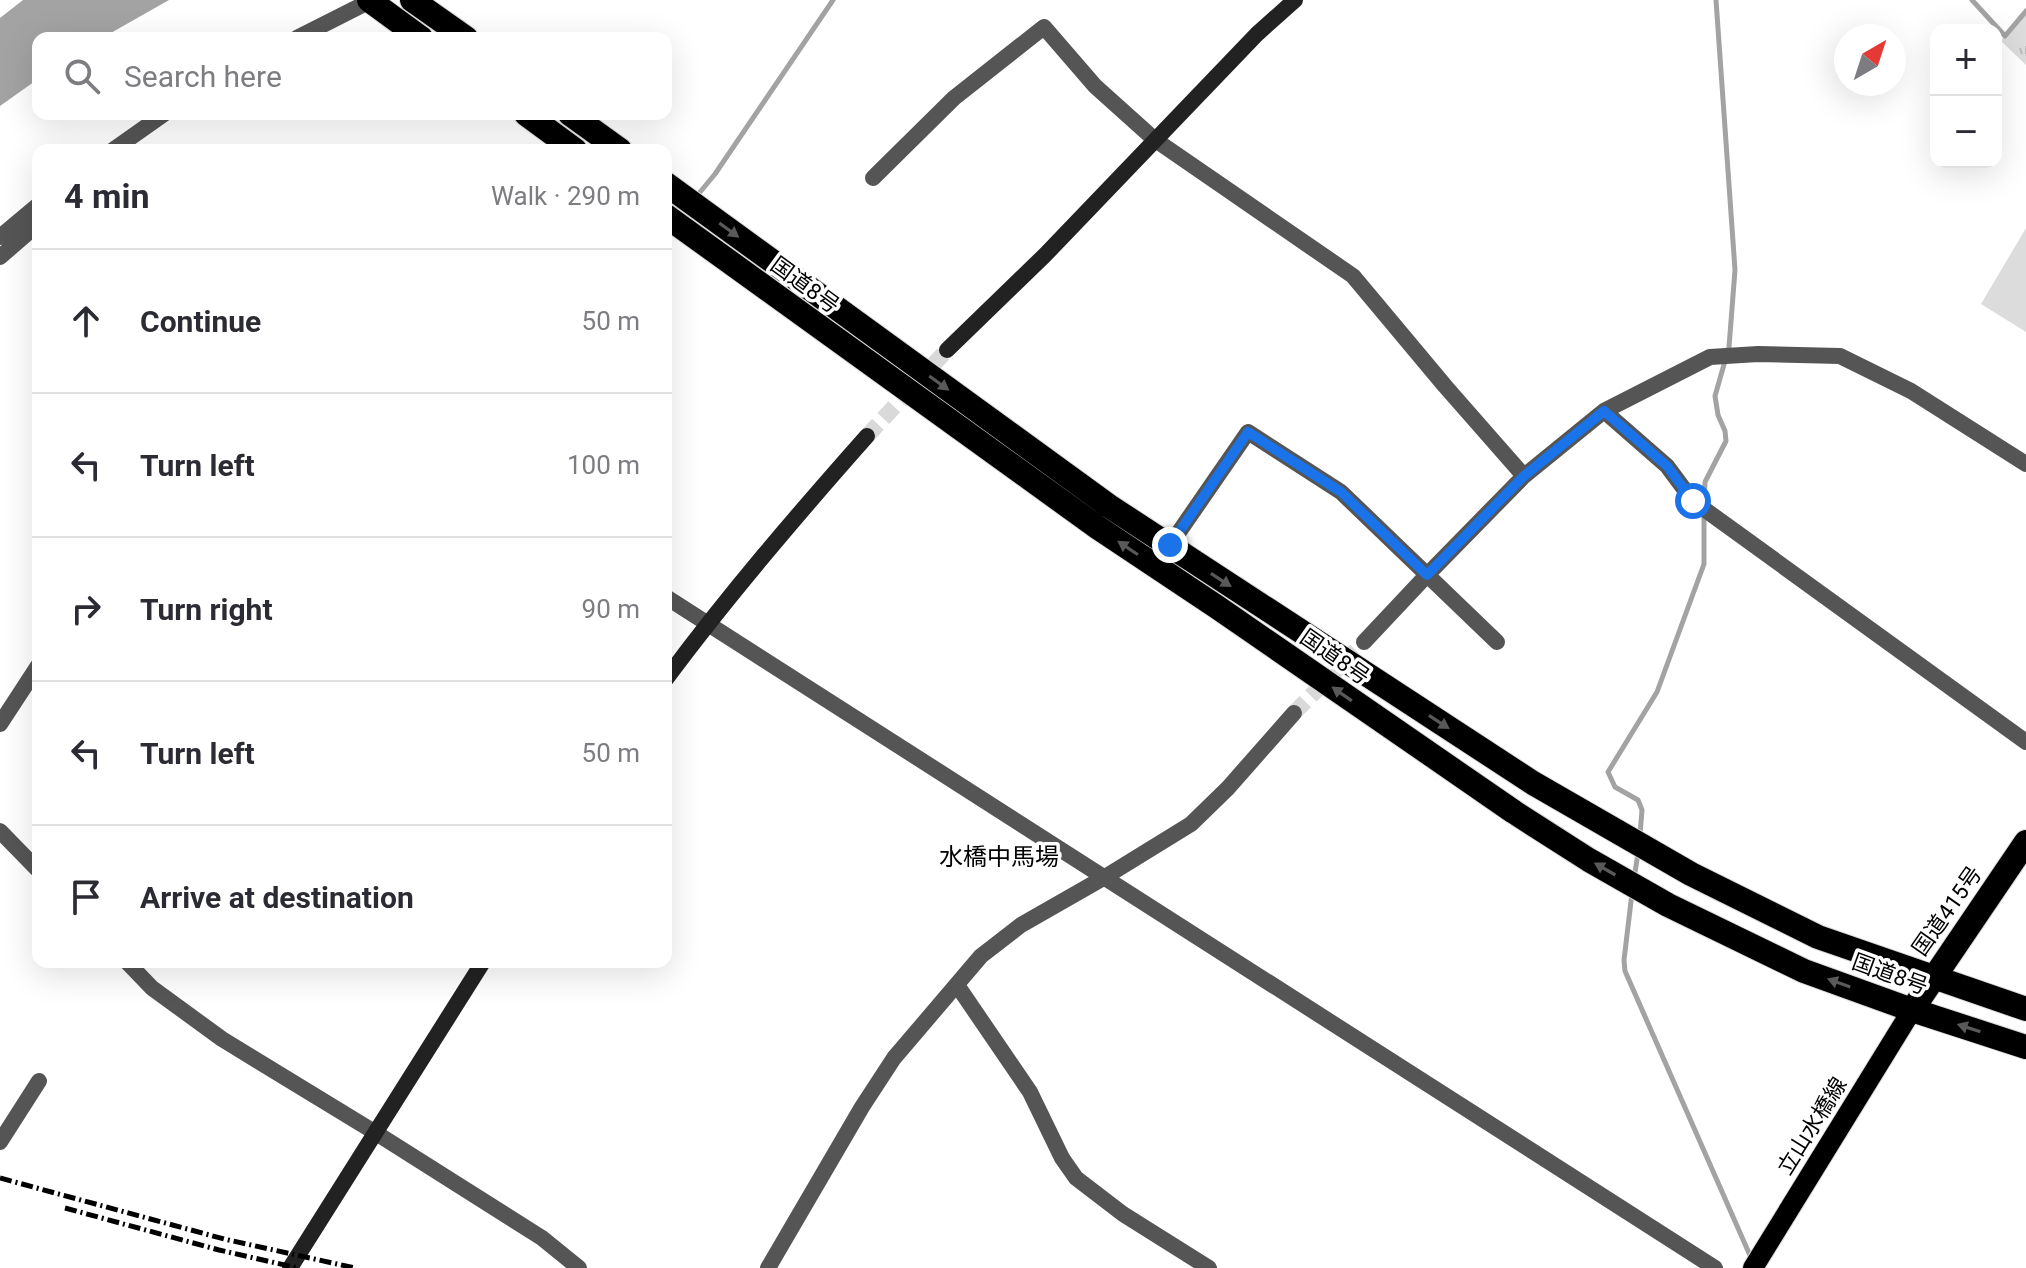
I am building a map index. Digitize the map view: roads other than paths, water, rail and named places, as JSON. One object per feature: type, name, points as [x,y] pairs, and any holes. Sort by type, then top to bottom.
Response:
[{"type":"highway","points":[[412,0],[457,32]]},
{"type":"highway","points":[[370,1],[413,32]]},
{"type":"highway","points":[[534,120],[567,144]]},
{"type":"highway","points":[[578,120],[612,144]]},
{"type":"highway","name":"国道8号","points":[[672,188],[1109,506],[1533,783],[1691,874],[1818,937],[2026,1009]]},
{"type":"highway","name":"国道8号","points":[[672,220],[1097,527],[1589,860],[1668,905],[1804,971],[2026,1047]]},
{"type":"highway","name":"国道415号","points":[[1912,1010],[2026,842]]},
{"type":"main road","name":"立山水橋線","points":[[1753,1268],[1912,1010]]},
{"type":"street","points":[[947,350],[1045,255],[1257,34],[1295,0]]},
{"type":"street","points":[[309,32],[370,1]]},
{"type":"street","points":[[873,178],[954,98],[1044,27],[1095,86],[1154,139],[1353,276],[1524,476]]},
{"type":"street","points":[[122,144],[156,120]]},
{"type":"street","points":[[0,237],[32,210]]},
{"type":"street","points":[[0,257],[32,229]]},
{"type":"street","points":[[1364,642],[1524,476],[1604,411],[1710,357],[1758,354],[1840,356],[1911,391],[2026,464]]},
{"type":"street","points":[[1604,411],[1667,466],[1693,501],[2026,742]]},
{"type":"street","points":[[1170,545],[1248,432],[1341,492],[1497,642]]},
{"type":"street","points":[[672,671],[777,537],[867,436]]},
{"type":"street","points":[[672,601],[1715,1268]]},
{"type":"street","points":[[0,724],[32,675]]},
{"type":"street","points":[[768,1268],[894,1058],[981,956],[1021,925],[1191,824],[1228,788],[1294,713]]},
{"type":"street","points":[[0,831],[32,864]]},
{"type":"street","points":[[133,968],[152,988],[222,1039],[542,1238],[579,1268]]},
{"type":"street","points":[[290,1268],[479,968]]},
{"type":"street","points":[[957,985],[1030,1092],[1062,1158],[1076,1178],[1123,1214],[1209,1268]]},
{"type":"street","points":[[0,1142],[39,1081]]},
{"type":"waterway","points":[[696,197],[715,174],[833,0]]},
{"type":"waterway","points":[[1704,506],[1705,482],[1726,441],[1715,396],[1729,347],[1735,270],[1716,0]]},
{"type":"waterway","points":[[1972,0],[2005,36],[2026,11]]},
{"type":"waterway","points":[[1640,835],[1642,810],[1638,800],[1615,787],[1608,772],[1657,692],[1704,564],[1704,516]]},
{"type":"waterway","points":[[1634,879],[1638,853]]},
{"type":"waterway","points":[[1632,893],[1625,971],[1752,1260]]},
{"type":"tunnel","points":[[867,436],[947,350]]},
{"type":"tunnel","points":[[1294,713],[1364,642]]},
{"type":"railway","points":[[0,1178],[224,1239],[355,1268]]},
{"type":"railway","points":[[65,1208],[298,1268]]},
{"type":"district","name":"水橋中馬場","points":[[999,857]]}]
